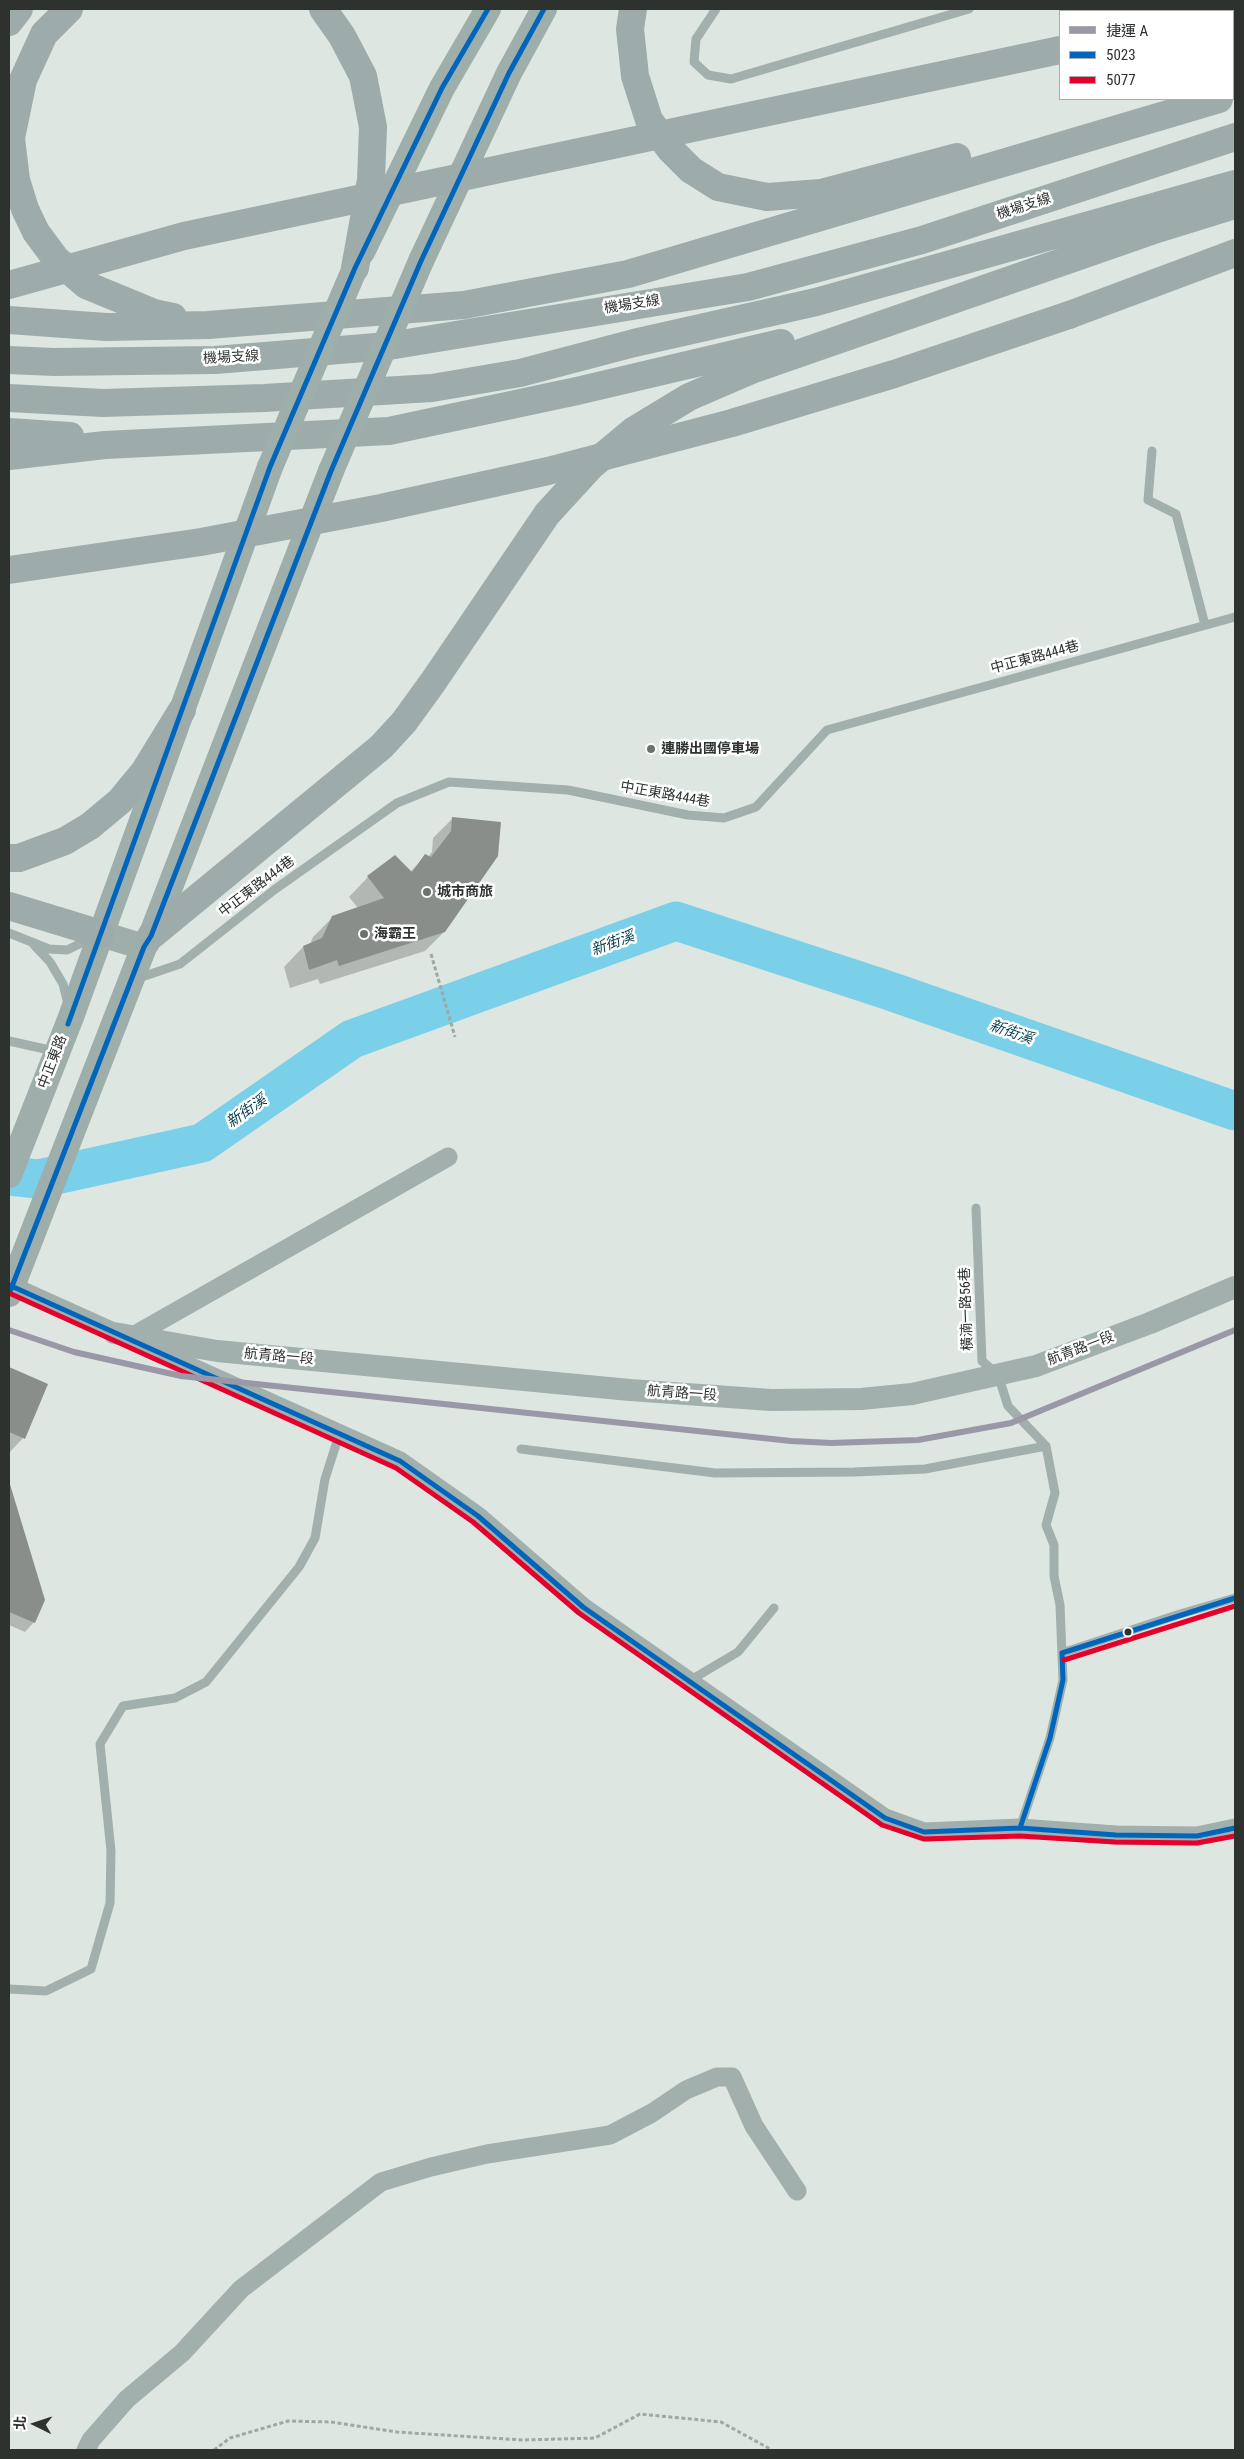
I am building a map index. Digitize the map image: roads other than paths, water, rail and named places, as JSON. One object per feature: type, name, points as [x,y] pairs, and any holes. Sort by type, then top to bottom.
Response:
[{"type":"highway","points":[[70,9],[44,34],[23,80],[11,138],[16,180],[25,209],[36,232],[56,259],[86,285],[154,313],[208,325]]},
{"type":"highway","points":[[323,9],[342,36],[363,76],[373,127],[371,180],[355,268]]},
{"type":"highway","points":[[633,9],[630,28],[635,76],[649,120],[670,149],[691,170],[718,187],[767,197],[822,193],[1070,126],[1156,116]]},
{"type":"highway","points":[[9,285],[184,236],[1059,50]]},
{"type":"highway","points":[[9,320],[106,327],[208,325],[464,305],[628,274],[1156,116],[1215,100]]},
{"type":"highway","name":"機場支線","points":[[9,360],[54,362],[215,360],[390,346],[748,286],[922,240],[1235,137]]},
{"type":"highway","points":[[9,398],[103,404],[264,398],[432,388],[520,373],[634,343],[816,302],[1235,184]]},
{"type":"highway","points":[[148,942],[381,747],[404,722],[433,682],[547,514],[591,466],[633,431],[689,398],[754,368],[1151,231],[1235,205]]},
{"type":"highway","points":[[9,570],[201,542],[381,508],[548,471],[732,423],[894,374],[1069,314],[1235,253]]},
{"type":"highway","points":[[9,456],[105,445],[388,431],[578,391],[918,310]]},
{"type":"highway","points":[[9,432],[166,442]]},
{"type":"highway","points":[[9,858],[19,858],[65,841],[90,826],[120,801],[144,772],[182,710]]},
{"type":"highway","points":[[9,906],[101,934]]},
{"type":"main road","name":"中正東路","points":[[9,1175],[71,1017],[270,467],[355,268],[442,88],[488,9]]},
{"type":"main road","points":[[10,1288],[75,1128],[331,471],[421,261],[509,73],[541,10]]},
{"type":"main road","points":[[101,934],[148,942]]},
{"type":"street","points":[[123,1334],[448,1157]]},
{"type":"street","name":"航青路一段","points":[[123,1334],[217,1351],[630,1390],[771,1400],[861,1399],[912,1394],[1036,1366],[1150,1323],[1235,1286]]},
{"type":"street","points":[[10,1288],[123,1334],[339,1435],[400,1461],[478,1516],[583,1607],[885,1818],[924,1832],[1020,1828],[1116,1835],[1197,1836],[1235,1828]]},
{"type":"street","points":[[86,2450],[91,2440],[127,2399],[182,2353],[241,2288],[381,2182],[488,2154],[610,2135],[652,2112],[686,2090],[717,2077],[732,2077],[754,2126],[797,2192]]},
{"type":"lane","points":[[716,9],[696,39],[694,62],[708,75],[731,79],[969,9]]},
{"type":"lane","points":[[1152,451],[1148,500],[1176,514],[1205,625]]},
{"type":"lane","name":"中正東路444巷","points":[[131,981],[180,964],[274,890],[397,803],[449,782],[568,790],[688,815],[724,818],[756,807],[826,730],[1235,617]]},
{"type":"lane","points":[[9,932],[49,949],[67,950],[101,934]]},
{"type":"lane","points":[[32,943],[50,962],[63,984],[71,1017]]},
{"type":"lane","points":[[9,1041],[57,1052]]},
{"type":"lane","name":"橫湳一路56巷","points":[[976,1208],[982,1361],[998,1375],[1008,1406],[1046,1446]]},
{"type":"lane","points":[[9,1989],[46,1991],[91,1969],[110,1903],[111,1851],[100,1744],[123,1706],[175,1698],[206,1682],[299,1567],[315,1538],[325,1479],[339,1435]]},
{"type":"lane","points":[[521,1449],[715,1473],[925,1469],[1046,1446],[1055,1492],[1046,1525],[1054,1545],[1054,1576],[1060,1605],[1063,1680],[1052,1728],[1020,1828]]},
{"type":"lane","points":[[1062,1653],[1235,1598]]},
{"type":"lane","points":[[688,1681],[738,1652],[774,1608]]},
{"type":"waterway","name":"新街溪","points":[[9,1176],[38,1179],[202,1143],[352,1039],[676,921],[884,989],[1235,1111]]},
{"type":"metro line","name":"A","points":[[9,1330],[74,1352],[181,1376],[791,1441],[831,1443],[918,1440],[1011,1423],[1235,1330]]},
{"type":"place","name":"連勝出國停車場","points":[[651,749]]},
{"type":"place","name":"城市商旅","points":[[427,892]]},
{"type":"place","name":"海霸王","points":[[364,934]]}]
